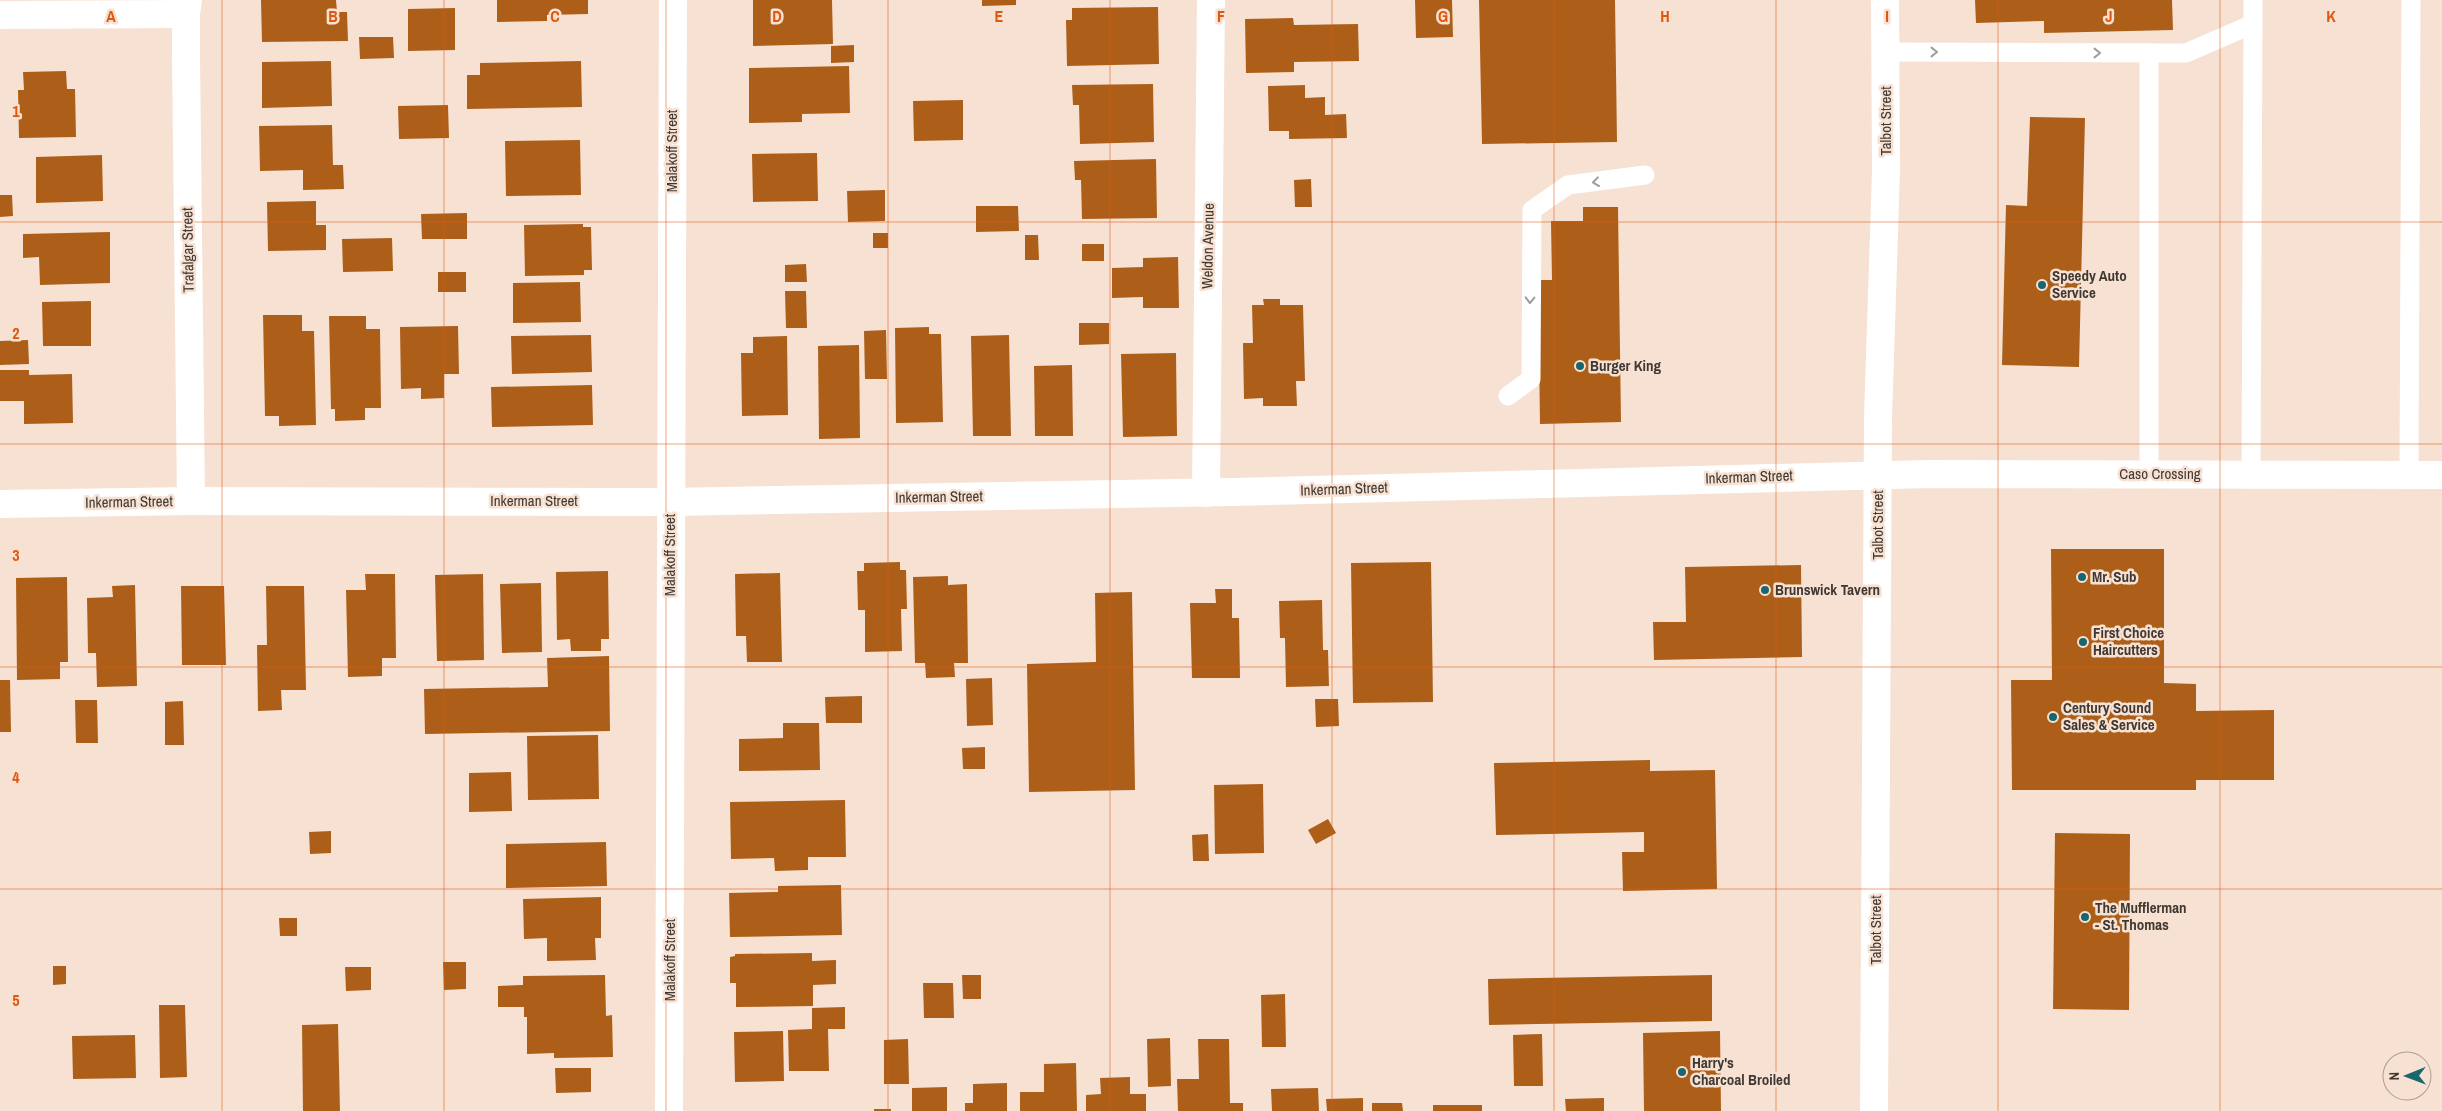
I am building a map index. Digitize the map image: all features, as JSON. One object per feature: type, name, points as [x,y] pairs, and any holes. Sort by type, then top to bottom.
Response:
[{"type":"street","name":"Malakoff Street","points":[[669,1111],[673,0]]},
{"type":"street","name":"Weldon Avenue","points":[[1206,493],[1211,0]]},
{"type":"street","name":"Talbot Street","points":[[1874,1111],[1878,475],[1886,171],[1885,0]]},
{"type":"street","points":[[0,15],[187,7]]},
{"type":"street","name":"Trafalgar Street","points":[[187,7],[191,501]]},
{"type":"street","name":"Inkerman Street","points":[[0,504],[191,501],[670,502],[1206,493],[1878,475]]},
{"type":"street","name":"Caso Crossing","points":[[1878,475],[2442,475]]},
{"type":"lane","points":[[2252,474],[2253,0]]},
{"type":"lane","points":[[2409,475],[2412,0]]},
{"type":"lane","points":[[1886,52],[2186,53],[2253,24]]},
{"type":"lane","points":[[2149,53],[2149,474]]},
{"type":"lane","points":[[1508,396],[1531,379],[1532,210],[1568,185],[1645,176]]},
{"type":"building","points":[[261,0],[336,0],[337,12],[347,12],[348,41],[262,42]]},
{"type":"building","points":[[497,0],[588,0],[588,14],[547,15],[547,21],[497,22]]},
{"type":"building","points":[[753,0],[832,0],[833,44],[753,46]]},
{"type":"building","points":[[982,0],[1016,0],[1016,5],[982,6]]},
{"type":"building","points":[[1415,0],[1452,0],[1453,37],[1416,38]]},
{"type":"building","points":[[1479,0],[1615,0],[1617,142],[1482,144]]},
{"type":"building","points":[[1975,0],[2172,0],[2173,30],[2044,33],[2044,21],[1976,23]]},
{"type":"building","points":[[1158,7],[1159,64],[1067,66],[1066,20],[1072,20],[1072,8]]},
{"type":"building","points":[[455,8],[455,50],[408,51],[408,9]]},
{"type":"building","points":[[1293,18],[1294,25],[1358,24],[1359,61],[1294,62],[1294,72],[1246,73],[1245,19]]},
{"type":"building","points":[[359,37],[393,37],[394,58],[360,59]]},
{"type":"building","points":[[854,45],[854,62],[831,63],[831,46]]},
{"type":"building","points":[[331,61],[332,106],[262,108],[262,62]]},
{"type":"building","points":[[581,61],[582,107],[467,109],[467,75],[480,75],[480,63]]},
{"type":"building","points":[[849,66],[850,113],[802,114],[802,122],[749,123],[749,68]]},
{"type":"building","points":[[66,71],[67,89],[75,89],[76,137],[19,138],[18,90],[24,90],[23,72]]},
{"type":"building","points":[[1153,84],[1154,142],[1080,144],[1079,105],[1073,105],[1072,85]]},
{"type":"building","points":[[1305,85],[1305,98],[1325,97],[1325,115],[1346,114],[1347,138],[1289,139],[1289,131],[1269,131],[1268,86]]},
{"type":"building","points":[[963,100],[963,140],[914,141],[913,101]]},
{"type":"building","points":[[448,105],[449,138],[399,139],[398,106]]},
{"type":"building","name":"Speedy Auto Service","points":[[2030,117],[2085,118],[2079,367],[2002,365],[2006,205],[2027,206]]},
{"type":"building","points":[[332,125],[333,165],[343,165],[344,189],[303,190],[303,170],[260,171],[259,126]]},
{"type":"building","points":[[580,140],[581,195],[506,196],[505,141]]},
{"type":"building","points":[[817,153],[818,201],[753,202],[752,154]]},
{"type":"building","points":[[102,155],[103,201],[36,203],[36,157]]},
{"type":"building","points":[[1156,159],[1157,218],[1082,219],[1081,180],[1075,180],[1074,161]]},
{"type":"building","points":[[1311,179],[1312,207],[1295,207],[1294,180]]},
{"type":"building","points":[[885,190],[885,221],[848,222],[847,191]]},
{"type":"building","points":[[0,195],[12,195],[13,216],[0,217]]},
{"type":"building","points":[[316,201],[316,225],[326,225],[326,250],[268,251],[267,202]]},
{"type":"building","points":[[976,206],[1018,206],[1019,231],[976,232]]},
{"type":"building","name":"Burger King","points":[[1583,207],[1618,207],[1621,422],[1540,424],[1538,280],[1552,280],[1551,221],[1583,221]]},
{"type":"building","points":[[467,213],[467,239],[422,239],[421,214]]},
{"type":"building","points":[[583,224],[583,227],[591,227],[592,270],[584,270],[584,275],[525,276],[524,225]]},
{"type":"building","points":[[110,232],[110,283],[40,285],[39,257],[23,258],[23,234]]},
{"type":"building","points":[[873,233],[888,233],[888,248],[873,248]]},
{"type":"building","points":[[1025,235],[1038,235],[1039,260],[1025,260]]},
{"type":"building","points":[[392,238],[393,271],[343,272],[342,239]]},
{"type":"building","points":[[1082,244],[1104,244],[1104,261],[1082,261]]},
{"type":"building","points":[[1178,257],[1179,308],[1143,308],[1143,297],[1112,298],[1112,268],[1143,267],[1143,258]]},
{"type":"building","points":[[806,264],[807,282],[785,282],[785,265]]},
{"type":"building","points":[[438,272],[466,272],[466,292],[438,292]]},
{"type":"building","points":[[580,282],[581,322],[513,323],[513,283]]},
{"type":"building","points":[[785,291],[806,291],[807,328],[786,328]]},
{"type":"building","points":[[1263,299],[1280,299],[1280,305],[1303,305],[1305,381],[1296,381],[1297,406],[1263,406],[1263,398],[1244,399],[1243,343],[1253,343],[1252,305],[1264,305]]},
{"type":"building","points":[[91,301],[91,346],[43,346],[42,302]]},
{"type":"building","points":[[263,315],[302,315],[302,331],[314,331],[316,425],[279,426],[279,416],[265,416]]},
{"type":"building","points":[[329,316],[366,316],[366,329],[380,329],[381,408],[365,408],[365,420],[335,421],[335,409],[331,409]]},
{"type":"building","points":[[1079,323],[1109,323],[1109,344],[1079,345]]},
{"type":"building","points":[[458,326],[459,374],[444,374],[444,398],[421,399],[421,388],[401,389],[400,327]]},
{"type":"building","points":[[929,327],[929,334],[941,334],[943,422],[896,423],[895,328]]},
{"type":"building","points":[[886,330],[887,379],[865,379],[864,331]]},
{"type":"building","points":[[591,335],[592,372],[512,374],[511,336]]},
{"type":"building","points":[[1009,335],[1011,436],[973,436],[971,336]]},
{"type":"building","points":[[787,336],[788,415],[742,416],[741,353],[753,353],[753,337]]},
{"type":"building","points":[[28,340],[29,364],[0,365],[0,341]]},
{"type":"building","points":[[859,345],[860,438],[819,439],[818,346]]},
{"type":"building","points":[[1176,353],[1177,436],[1123,437],[1121,354]]},
{"type":"building","points":[[1072,365],[1073,436],[1035,436],[1034,366]]},
{"type":"building","points":[[0,370],[29,370],[29,375],[72,374],[73,423],[24,424],[24,401],[0,401]]},
{"type":"building","points":[[592,385],[593,425],[492,427],[491,387]]},
{"type":"building","points":[[2051,549],[2164,549],[2164,683],[2196,684],[2196,711],[2274,710],[2274,780],[2196,780],[2196,790],[2012,790],[2011,680],[2052,680]]},
{"type":"building","points":[[900,562],[900,570],[906,570],[907,609],[901,609],[902,651],[865,652],[865,610],[858,610],[857,571],[864,571],[864,563]]},
{"type":"building","points":[[1431,562],[1433,702],[1353,703],[1351,563]]},
{"type":"building","points":[[1801,565],[1802,657],[1654,660],[1653,622],[1686,622],[1685,567]]},
{"type":"building","points":[[608,571],[609,639],[601,639],[601,651],[571,651],[570,639],[557,640],[556,572]]},
{"type":"building","points":[[780,573],[782,662],[747,662],[746,636],[736,636],[735,574]]},
{"type":"building","points":[[365,574],[395,574],[396,658],[382,658],[382,676],[348,677],[346,590],[366,590]]},
{"type":"building","points":[[483,574],[484,660],[437,661],[435,575]]},
{"type":"building","points":[[948,576],[948,585],[967,584],[968,663],[954,663],[955,677],[926,678],[925,663],[915,663],[913,577]]},
{"type":"building","points":[[67,577],[68,662],[60,662],[60,679],[17,680],[16,578]]},
{"type":"building","points":[[541,583],[542,652],[502,653],[500,584]]},
{"type":"building","points":[[135,585],[137,686],[97,687],[96,653],[88,653],[87,598],[113,597],[112,586]]},
{"type":"building","points":[[181,586],[224,586],[226,665],[182,665]]},
{"type":"building","points":[[266,586],[304,586],[306,690],[281,690],[282,710],[258,711],[257,645],[267,645]]},
{"type":"building","points":[[1215,589],[1232,589],[1232,618],[1239,618],[1240,678],[1192,678],[1190,603],[1216,603]]},
{"type":"building","points":[[1132,592],[1135,790],[1029,792],[1027,664],[1096,662],[1095,593]]},
{"type":"building","points":[[1322,600],[1323,650],[1328,650],[1329,686],[1286,687],[1285,638],[1280,638],[1279,601]]},
{"type":"building","points":[[609,656],[610,731],[425,734],[424,689],[548,687],[547,658]]},
{"type":"building","points":[[992,678],[993,725],[967,726],[966,679]]},
{"type":"building","points":[[0,680],[10,680],[11,732],[0,732]]},
{"type":"building","points":[[862,696],[862,723],[826,723],[825,697]]},
{"type":"building","points":[[1315,699],[1338,699],[1339,726],[1316,727]]},
{"type":"building","points":[[75,700],[97,700],[98,743],[76,743]]},
{"type":"building","points":[[183,701],[184,745],[165,745],[165,702]]},
{"type":"building","points":[[783,723],[819,723],[820,770],[739,771],[739,739],[783,738]]},
{"type":"building","points":[[598,735],[599,799],[528,800],[527,736]]},
{"type":"building","points":[[985,747],[985,769],[963,769],[962,748]]},
{"type":"building","points":[[1650,760],[1650,771],[1715,770],[1717,889],[1623,891],[1622,852],[1644,852],[1644,832],[1496,835],[1494,763]]},
{"type":"building","points":[[511,772],[512,811],[469,812],[469,773]]},
{"type":"building","points":[[1263,784],[1264,853],[1215,854],[1214,785]]},
{"type":"building","points":[[845,800],[846,857],[808,857],[808,870],[775,871],[774,858],[731,859],[730,802]]},
{"type":"building","points":[[1328,819],[1336,833],[1316,844],[1308,830]]},
{"type":"building","points":[[331,831],[331,853],[310,854],[309,832]]},
{"type":"building","points":[[2055,833],[2130,834],[2129,1010],[2053,1009]]},
{"type":"building","points":[[1208,834],[1209,861],[1193,861],[1192,835]]},
{"type":"building","points":[[606,842],[607,886],[506,888],[506,844]]},
{"type":"building","points":[[841,885],[842,935],[730,937],[729,893],[778,892],[778,886]]},
{"type":"building","points":[[601,897],[601,938],[595,938],[596,960],[547,961],[547,938],[524,939],[523,899]]},
{"type":"building","points":[[279,918],[297,918],[297,936],[280,936]]},
{"type":"building","points":[[812,953],[812,961],[836,960],[836,984],[813,985],[813,1006],[736,1007],[736,983],[730,983],[730,957],[735,956],[735,954]]},
{"type":"building","points":[[443,962],[466,962],[466,989],[444,990]]},
{"type":"building","points":[[53,966],[66,966],[66,984],[53,985]]},
{"type":"building","points":[[345,967],[371,967],[371,990],[346,991]]},
{"type":"building","points":[[605,975],[606,1016],[612,1015],[613,1057],[554,1058],[554,1053],[527,1054],[527,1017],[524,1017],[524,1007],[498,1007],[498,986],[523,985],[523,976]]},
{"type":"building","points":[[962,975],[981,975],[981,999],[963,999]]},
{"type":"building","points":[[1712,975],[1712,1021],[1489,1025],[1488,979]]},
{"type":"building","points":[[923,983],[953,983],[954,1018],[924,1018]]},
{"type":"building","points":[[1285,994],[1286,1047],[1262,1047],[1261,995]]},
{"type":"building","points":[[159,1005],[185,1005],[187,1077],[160,1078]]},
{"type":"building","points":[[845,1007],[845,1029],[828,1029],[829,1071],[789,1071],[788,1030],[812,1029],[812,1008]]},
{"type":"building","points":[[338,1024],[340,1111],[303,1111],[302,1025]]},
{"type":"building","points":[[783,1031],[784,1081],[735,1082],[734,1032]]},
{"type":"building","name":"Harry's Charcoal Broiled","points":[[1720,1031],[1721,1111],[1644,1111],[1643,1033]]},
{"type":"building","points":[[1542,1034],[1543,1086],[1514,1086],[1513,1035]]},
{"type":"building","points":[[135,1035],[136,1078],[73,1079],[72,1036]]},
{"type":"building","points":[[1170,1038],[1171,1086],[1148,1087],[1147,1039]]},
{"type":"building","points":[[908,1039],[909,1084],[884,1084],[884,1040]]},
{"type":"building","points":[[1198,1039],[1229,1039],[1230,1103],[1243,1103],[1243,1111],[1178,1111],[1177,1079],[1199,1079]]},
{"type":"building","points":[[1076,1063],[1077,1111],[1020,1111],[1020,1092],[1044,1092],[1044,1064]]},
{"type":"building","points":[[555,1068],[591,1068],[591,1092],[556,1093]]},
{"type":"building","points":[[1130,1077],[1130,1094],[1146,1094],[1146,1111],[1086,1111],[1086,1095],[1101,1094],[1100,1078]]},
{"type":"building","points":[[1007,1083],[1007,1111],[965,1111],[965,1103],[973,1103],[973,1084]]},
{"type":"building","points":[[947,1087],[947,1111],[912,1111],[912,1088]]},
{"type":"building","points":[[1318,1088],[1319,1111],[1272,1111],[1271,1089]]},
{"type":"building","points":[[1363,1098],[1363,1111],[1327,1111],[1326,1099]]},
{"type":"building","points":[[1604,1098],[1604,1111],[1566,1111],[1565,1099]]},
{"type":"building","points":[[1372,1103],[1402,1103],[1403,1111],[1372,1111]]},
{"type":"building","points":[[1433,1105],[1482,1105],[1482,1111],[1433,1111]]},
{"type":"building","points":[[874,1109],[891,1109],[891,1111],[874,1111]]},
{"type":"place","name":"Speedy Auto Service","points":[[2042,285]]},
{"type":"place","name":"Burger King","points":[[1580,366]]},
{"type":"place","name":"Mr. Sub","points":[[2082,577]]},
{"type":"place","name":"Brunswick Tavern","points":[[1765,590]]},
{"type":"place","name":"First Choice Haircutters","points":[[2083,642]]},
{"type":"place","name":"Century Sound Sales & Service","points":[[2053,717]]},
{"type":"place","name":"The Mufflerman - St. Thomas","points":[[2085,917]]},
{"type":"place","name":"Harry's Charcoal Broiled","points":[[1682,1072]]}]
